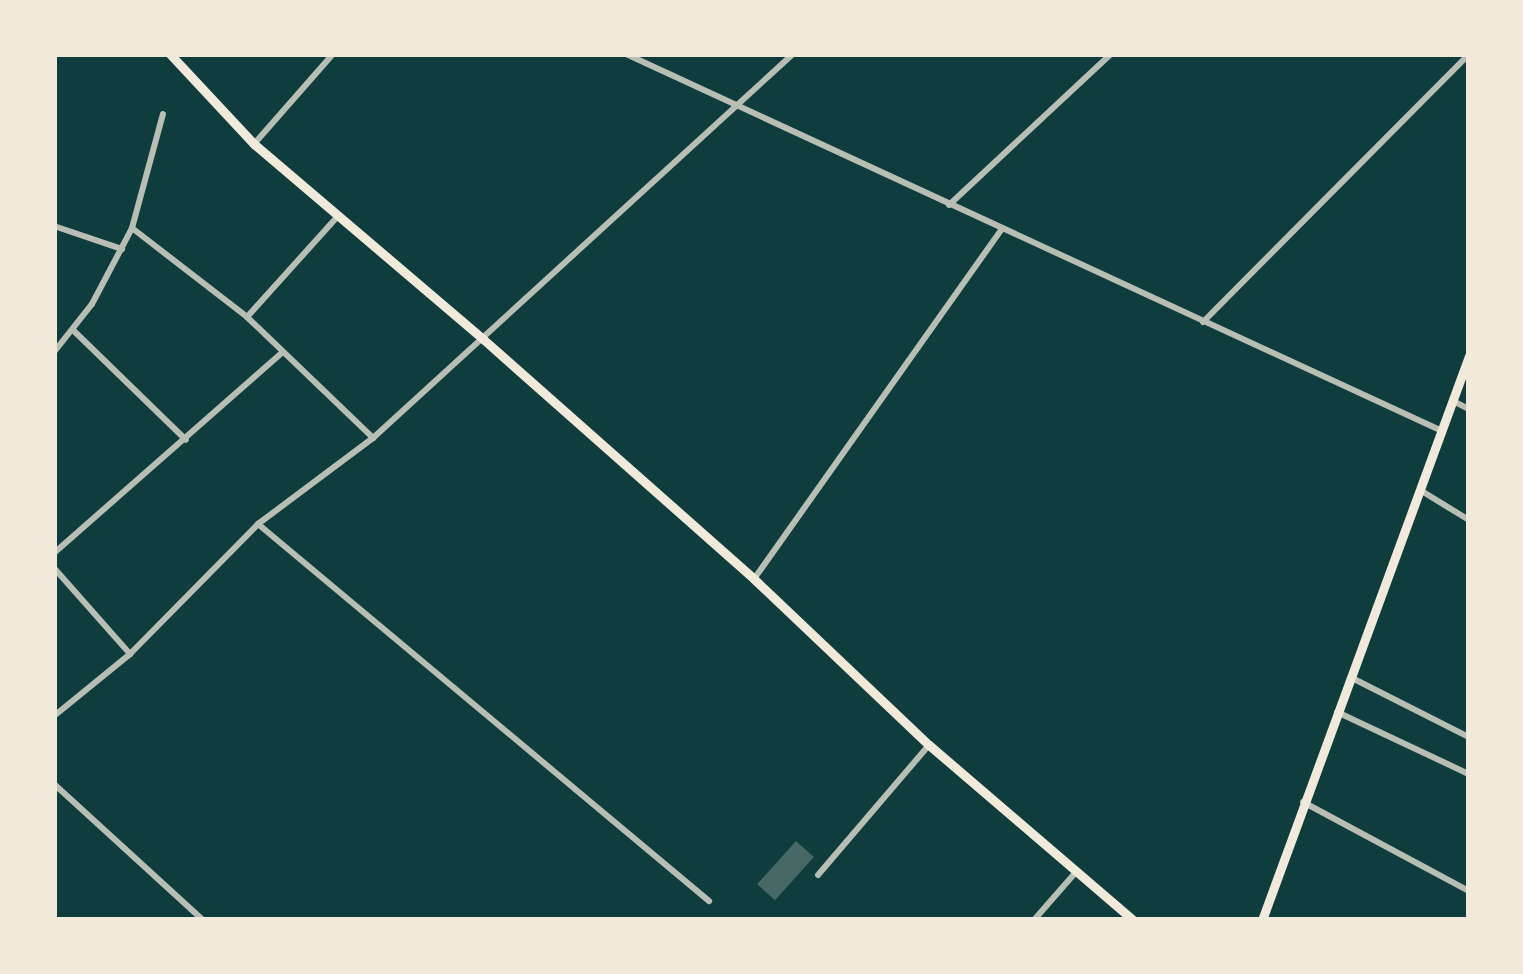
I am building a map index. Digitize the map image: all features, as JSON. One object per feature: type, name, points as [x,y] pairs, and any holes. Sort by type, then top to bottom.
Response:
[{"type":"main road","points":[[170,54],[254,144],[483,338],[754,579],[929,745],[1133,920]]},
{"type":"main road","points":[[1262,920],[1301,801],[1469,356]]},
{"type":"street","points":[[254,144],[330,58],[318,54]]},
{"type":"street","points":[[626,54],[1442,430]]},
{"type":"street","points":[[54,716],[130,654],[258,524],[373,438],[794,54]]},
{"type":"street","points":[[949,205],[1112,54]]},
{"type":"street","points":[[1203,322],[1469,54]]},
{"type":"street","points":[[54,352],[74,331],[132,228],[163,114]]},
{"type":"street","points":[[247,317],[338,216]]},
{"type":"street","points":[[54,226],[122,249]]},
{"type":"street","points":[[132,228],[247,317],[373,438]]},
{"type":"street","points":[[754,579],[1002,230]]},
{"type":"street","points":[[74,331],[186,440]]},
{"type":"street","points":[[54,553],[282,352]]},
{"type":"street","points":[[1453,401],[1469,409]]},
{"type":"street","points":[[1420,490],[1469,520]]},
{"type":"street","points":[[258,524],[709,901]]},
{"type":"street","points":[[54,568],[130,654]]},
{"type":"street","points":[[1349,677],[1469,737]]},
{"type":"street","points":[[1337,712],[1469,774]]},
{"type":"street","points":[[818,875],[929,745]]},
{"type":"street","points":[[54,784],[203,920]]},
{"type":"street","points":[[1301,801],[1469,891]]},
{"type":"street","points":[[1034,920],[1076,872]]},
{"type":"building","points":[[796,841],[814,857],[775,900],[757,884]]}]
